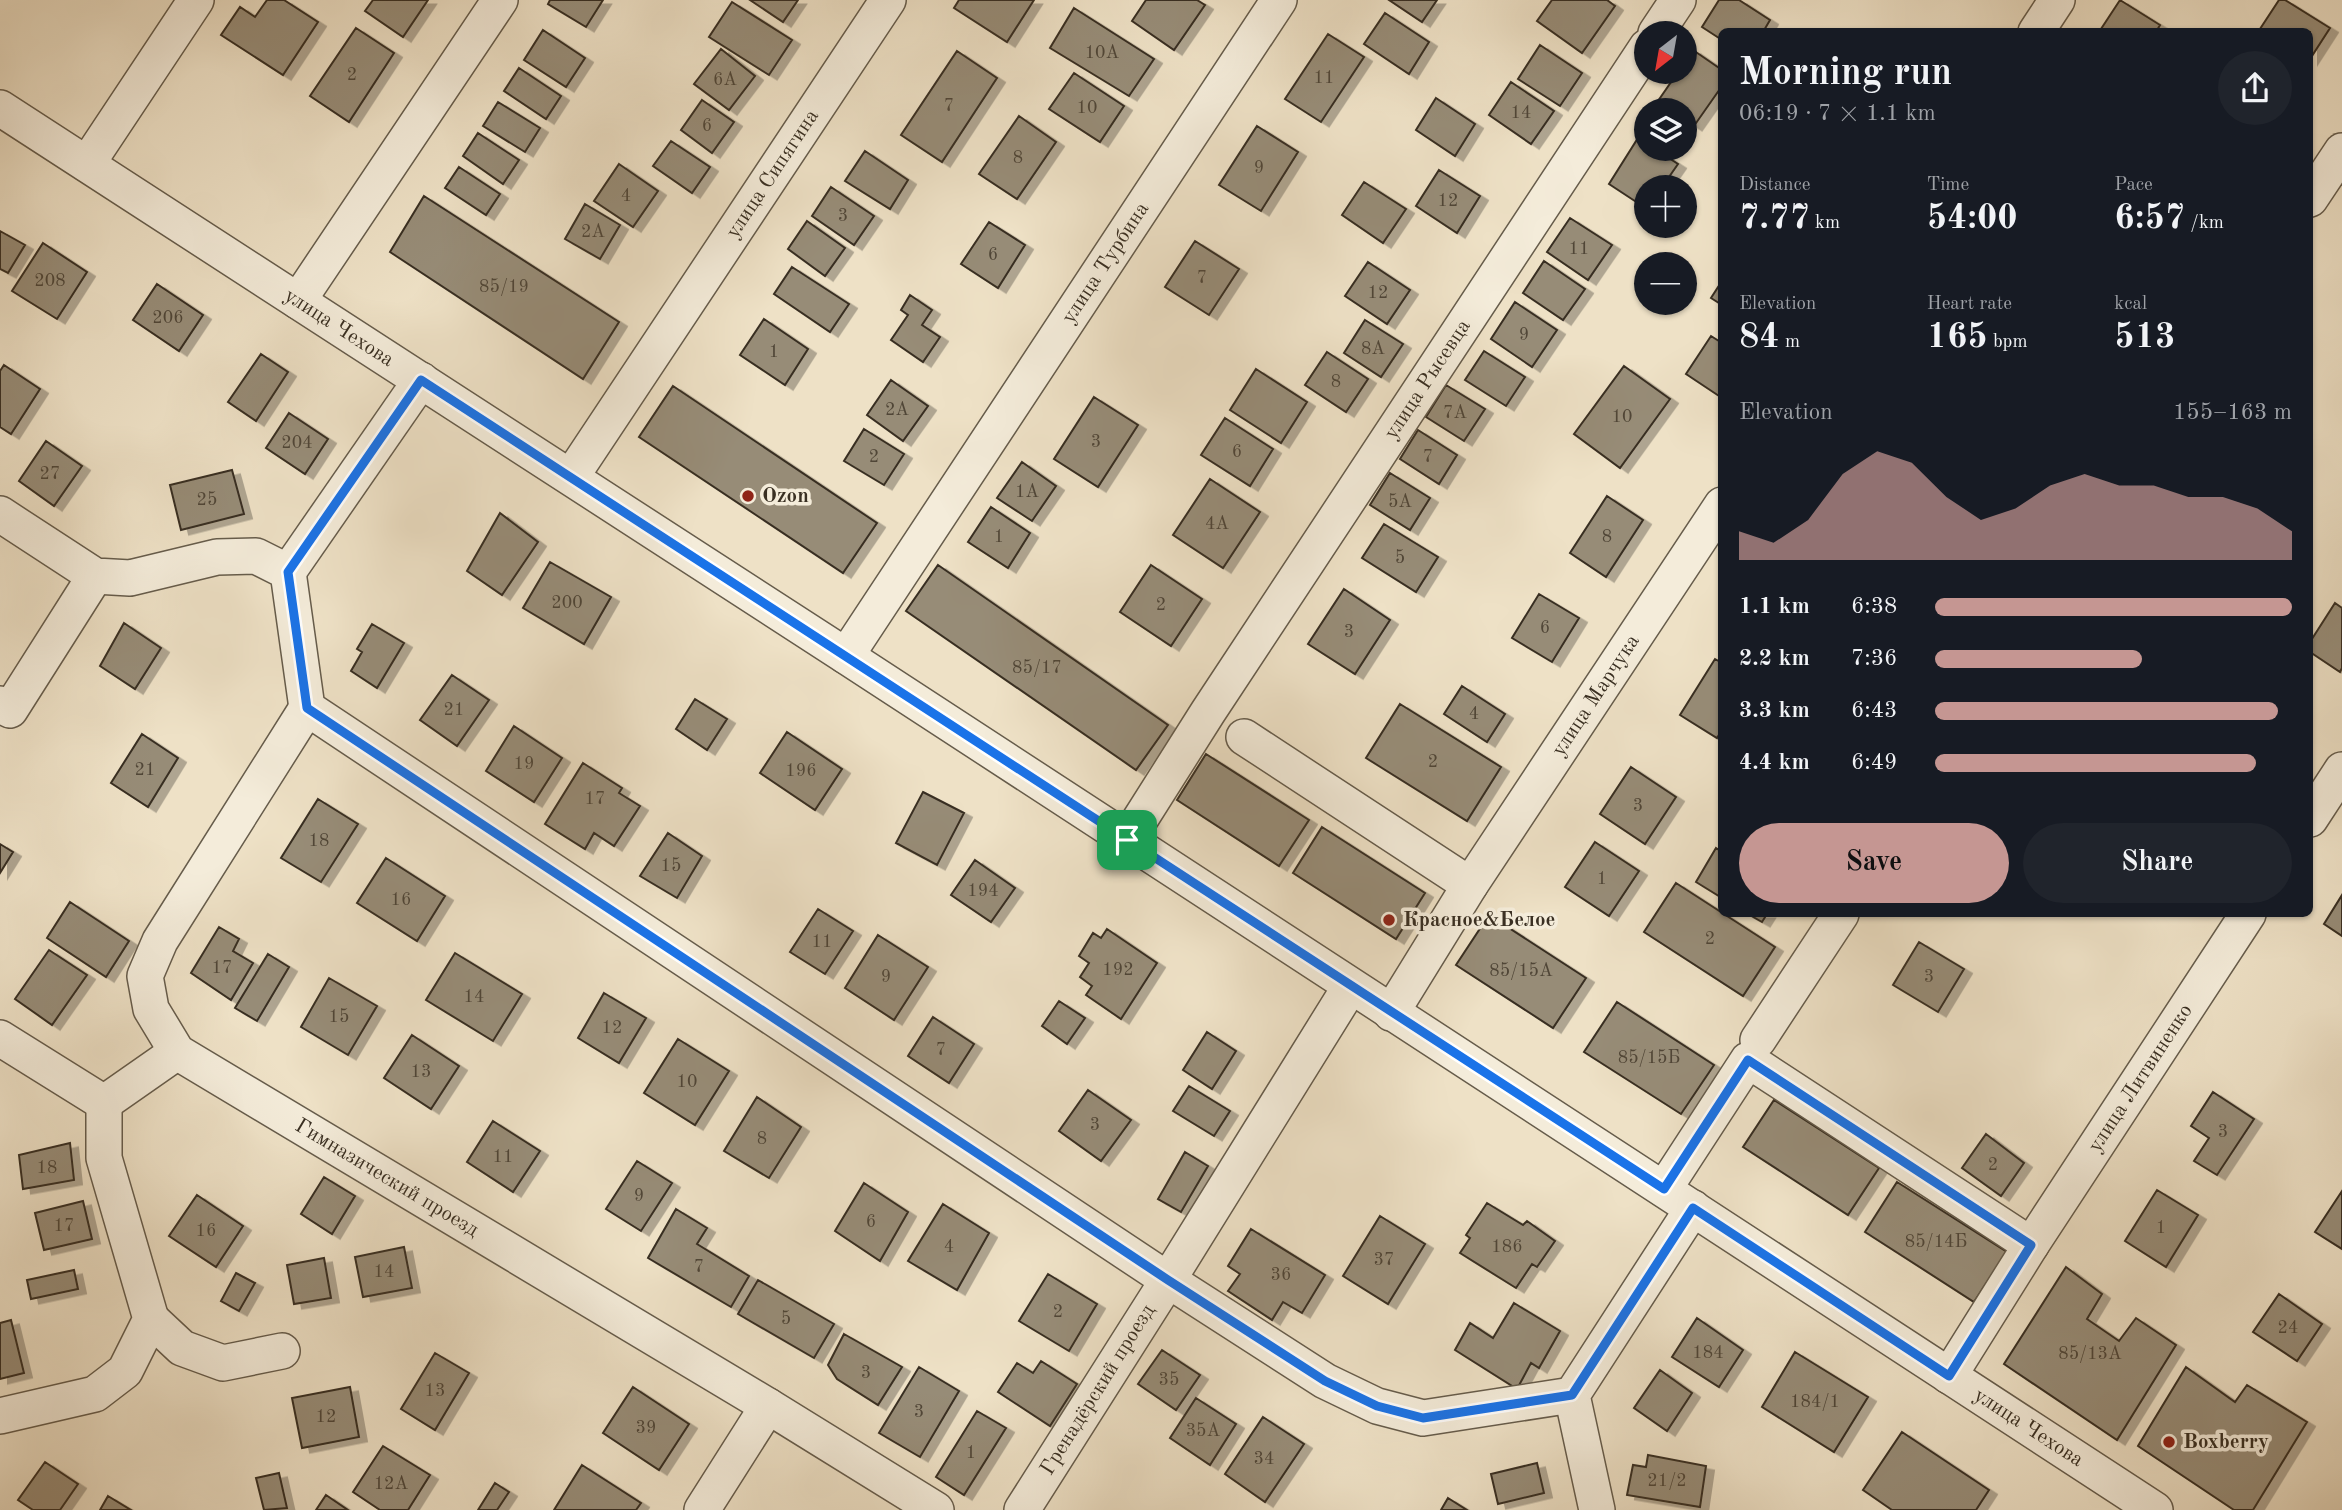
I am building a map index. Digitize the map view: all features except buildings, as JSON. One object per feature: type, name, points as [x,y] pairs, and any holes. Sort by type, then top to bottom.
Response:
[{"type":"street","points":[[87,164],[195,0]]},
{"type":"street","points":[[298,301],[500,0]]},
{"type":"street","name":"улица Сипягина","points":[[570,477],[888,0]]},
{"type":"street","name":"улица Турбина","points":[[845,656],[1279,0]]},
{"type":"street","points":[[1664,21],[1678,0]]},
{"type":"street","points":[[2039,28],[2057,0]]},
{"type":"street","name":"улица Рысевца","points":[[1127,840],[1208,712],[1634,67]]},
{"type":"street","name":"улица Чехова","points":[[0,108],[2155,1510]]},
{"type":"street","points":[[2313,195],[2342,151]]},
{"type":"street","points":[[307,708],[288,572],[421,380]]},
{"type":"street","name":"улица Марчука","points":[[1391,1013],[1470,885],[1718,511]]},
{"type":"street","points":[[0,514],[95,576],[130,578],[217,557],[243,556],[256,556],[288,572]]},
{"type":"street","points":[[0,704],[10,710],[95,576]]},
{"type":"street","name":"Гимназический проезд","points":[[307,708],[160,941],[145,976],[151,1009],[177,1052],[768,1406],[936,1510]]},
{"type":"street","name":"Гренадёрский проезд","points":[[307,708],[1168,1280],[1022,1510]]},
{"type":"street","points":[[1244,737],[1470,885]]},
{"type":"street","points":[[2313,814],[2342,770]]},
{"type":"street","points":[[1758,1040],[1839,917]]},
{"type":"street","name":"улица Литвиненко","points":[[1949,1376],[2031,1245],[2246,917]]},
{"type":"street","points":[[1350,986],[1168,1280],[1325,1381],[1377,1406],[1423,1418],[1572,1395]]},
{"type":"street","points":[[0,1038],[104,1103]]},
{"type":"street","points":[[104,1103],[177,1052]]},
{"type":"street","points":[[1664,1189],[1748,1060],[2031,1245]]},
{"type":"street","points":[[104,1103],[104,1158],[151,1319],[181,1348],[223,1363],[282,1351]]},
{"type":"street","points":[[1597,1510],[1572,1395],[1693,1208]]},
{"type":"street","points":[[0,1416],[95,1394],[125,1371],[151,1319]]},
{"type":"street","points":[[702,1510],[768,1406]]},
{"type":"place","name":"Ozon","points":[[748,496]]},
{"type":"place","name":"Красное&Белое","points":[[1389,920]]},
{"type":"place","name":"Boxberry","points":[[2169,1442]]},
{"type":"route","points":[[421,380],[1127,840],[1664,1189],[1748,1060],[2031,1245],[1949,1376],[1693,1208],[1572,1395],[1423,1418],[1377,1406],[1325,1381],[1168,1280],[307,708],[288,572],[421,380]]}]
